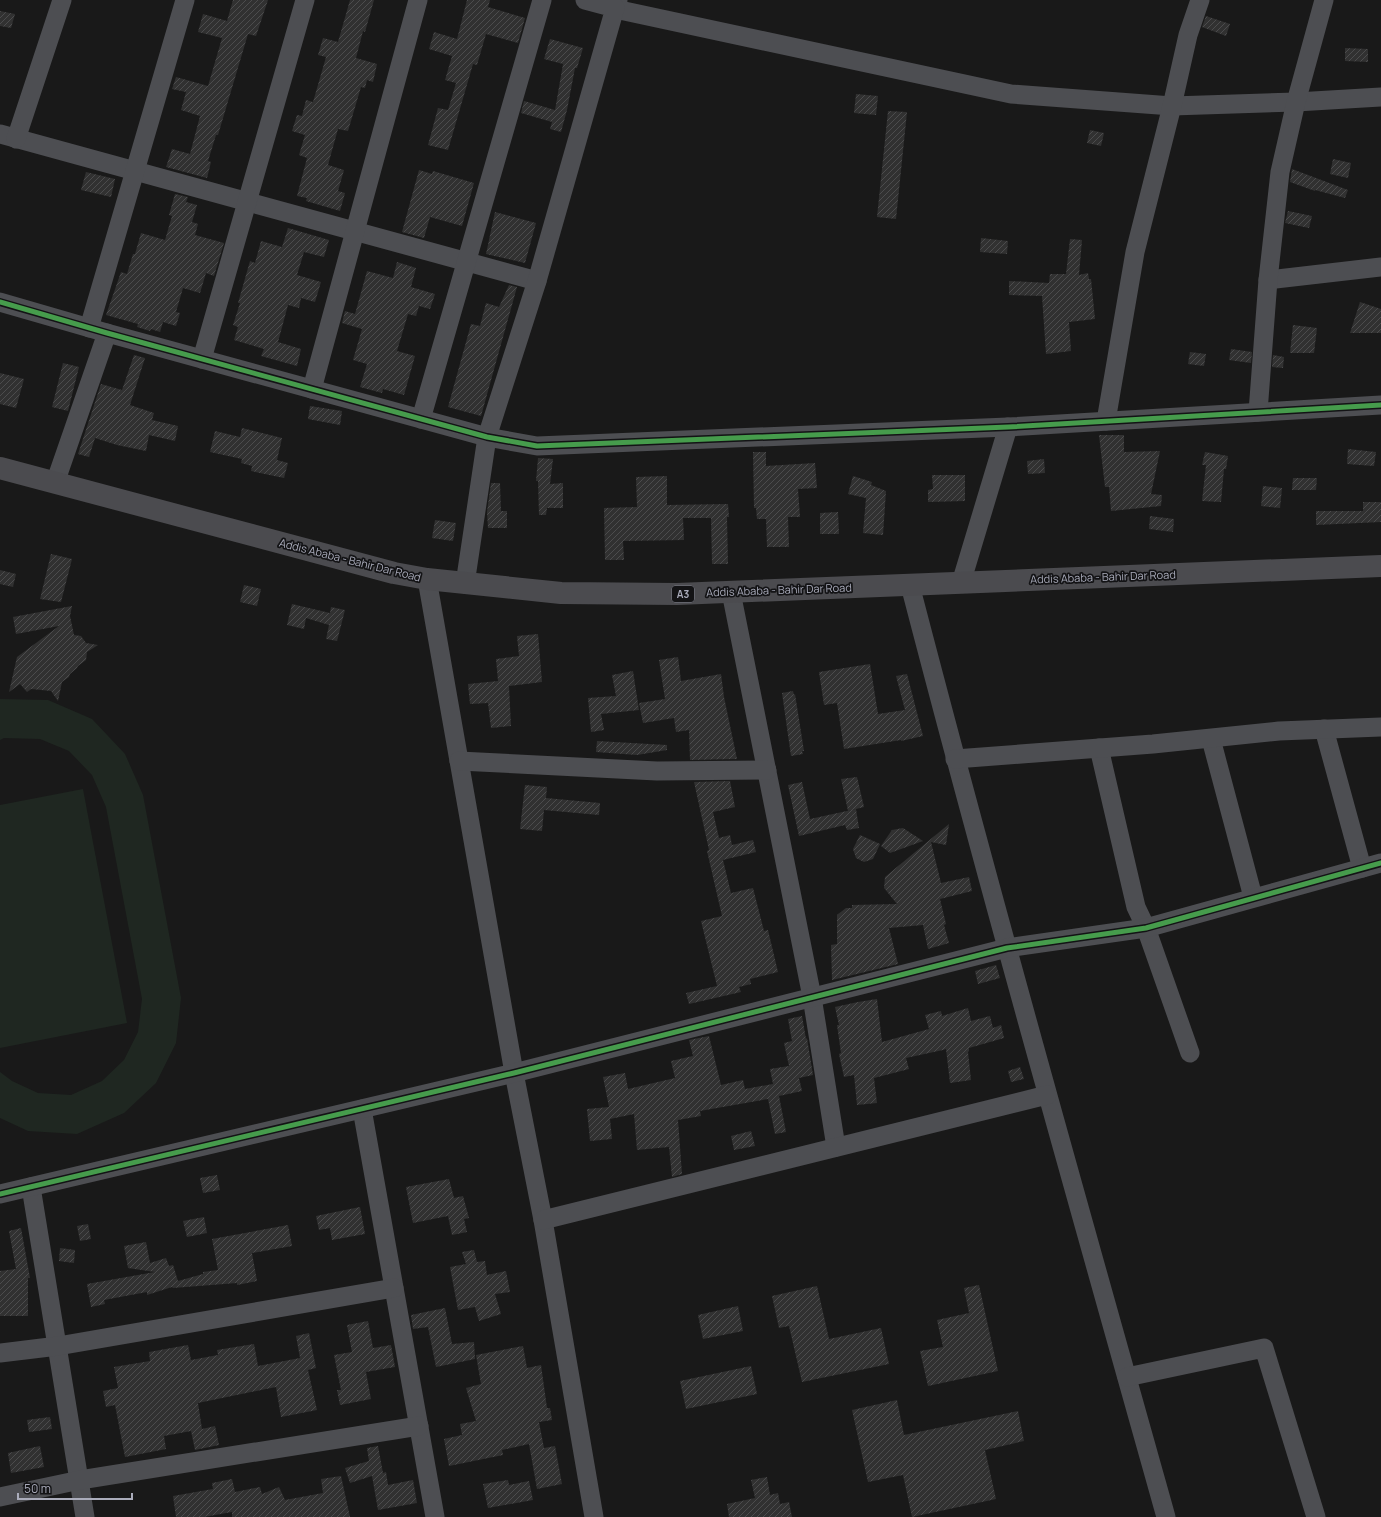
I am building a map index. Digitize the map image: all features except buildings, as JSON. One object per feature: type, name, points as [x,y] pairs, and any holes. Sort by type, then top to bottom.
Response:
[{"type":"highway","name":"Addis Ababa - Bahir Dar Road","points":[[0,468],[394,573],[466,584],[561,593],[677,594],[1381,566]]},
{"type":"street","points":[[62,0],[8,136],[537,281]]},
{"type":"street","points":[[54,483],[98,331],[135,171],[185,0]]},
{"type":"street","points":[[202,359],[305,0]]},
{"type":"street","points":[[312,389],[418,0]]},
{"type":"street","points":[[421,419],[542,0]]},
{"type":"street","points":[[466,584],[487,437],[537,281],[615,8],[585,0]]},
{"type":"street","points":[[618,0],[615,9],[1010,94],[1172,106],[1296,102],[1381,97]]},
{"type":"street","points":[[1106,421],[1135,252],[1172,106],[1188,35],[1200,0]]},
{"type":"street","points":[[1258,412],[1268,280],[1280,172],[1296,102],[1324,0]]},
{"type":"street","points":[[1268,280],[1381,267]]},
{"type":"street","points":[[0,302],[98,331],[487,437],[537,446],[1008,427],[1381,405]]},
{"type":"street","points":[[961,583],[1008,427]]},
{"type":"street","points":[[427,579],[514,1073],[543,1220],[594,1517]]},
{"type":"street","points":[[910,585],[955,759],[1047,1095],[1166,1517]]},
{"type":"street","points":[[731,592],[812,997],[836,1147]]},
{"type":"street","points":[[955,759],[1100,748],[1279,731],[1381,727]]},
{"type":"street","points":[[1324,730],[1362,868]]},
{"type":"street","points":[[1211,738],[1254,897]]},
{"type":"street","points":[[1100,748],[1136,907],[1146,928],[1190,1053]]},
{"type":"street","points":[[459,761],[657,771],[767,770]]},
{"type":"street","points":[[0,1194],[514,1073],[1007,948],[1146,928],[1381,863]]},
{"type":"street","points":[[543,1220],[1047,1095]]},
{"type":"street","points":[[362,1109],[435,1517]]},
{"type":"street","points":[[31,1187],[85,1517]]},
{"type":"street","points":[[0,1354],[58,1346],[394,1288]]},
{"type":"street","points":[[1127,1377],[1264,1348],[1316,1517]]},
{"type":"street","points":[[0,1496],[80,1480],[419,1426]]},
{"type":"shaded area","points":[[0,699],[48,700],[92,719],[125,754],[143,795],[181,998],[176,1043],[156,1083],[124,1113],[77,1134],[28,1131],[0,1118],[0,1072],[12,1081],[38,1093],[71,1095],[102,1081],[124,1060],[138,1032],[142,999],[106,807],[92,775],[69,751],[40,739],[4,738],[0,740]]},
{"type":"shaded area","points":[[83,789],[127,1023],[0,1048],[0,805]]},
{"type":"cycle path","points":[[0,302],[107,333],[487,437],[537,446],[1008,427],[1381,405]]},
{"type":"cycle path","points":[[0,1194],[514,1073],[1007,948],[1146,928],[1381,863]]}]
